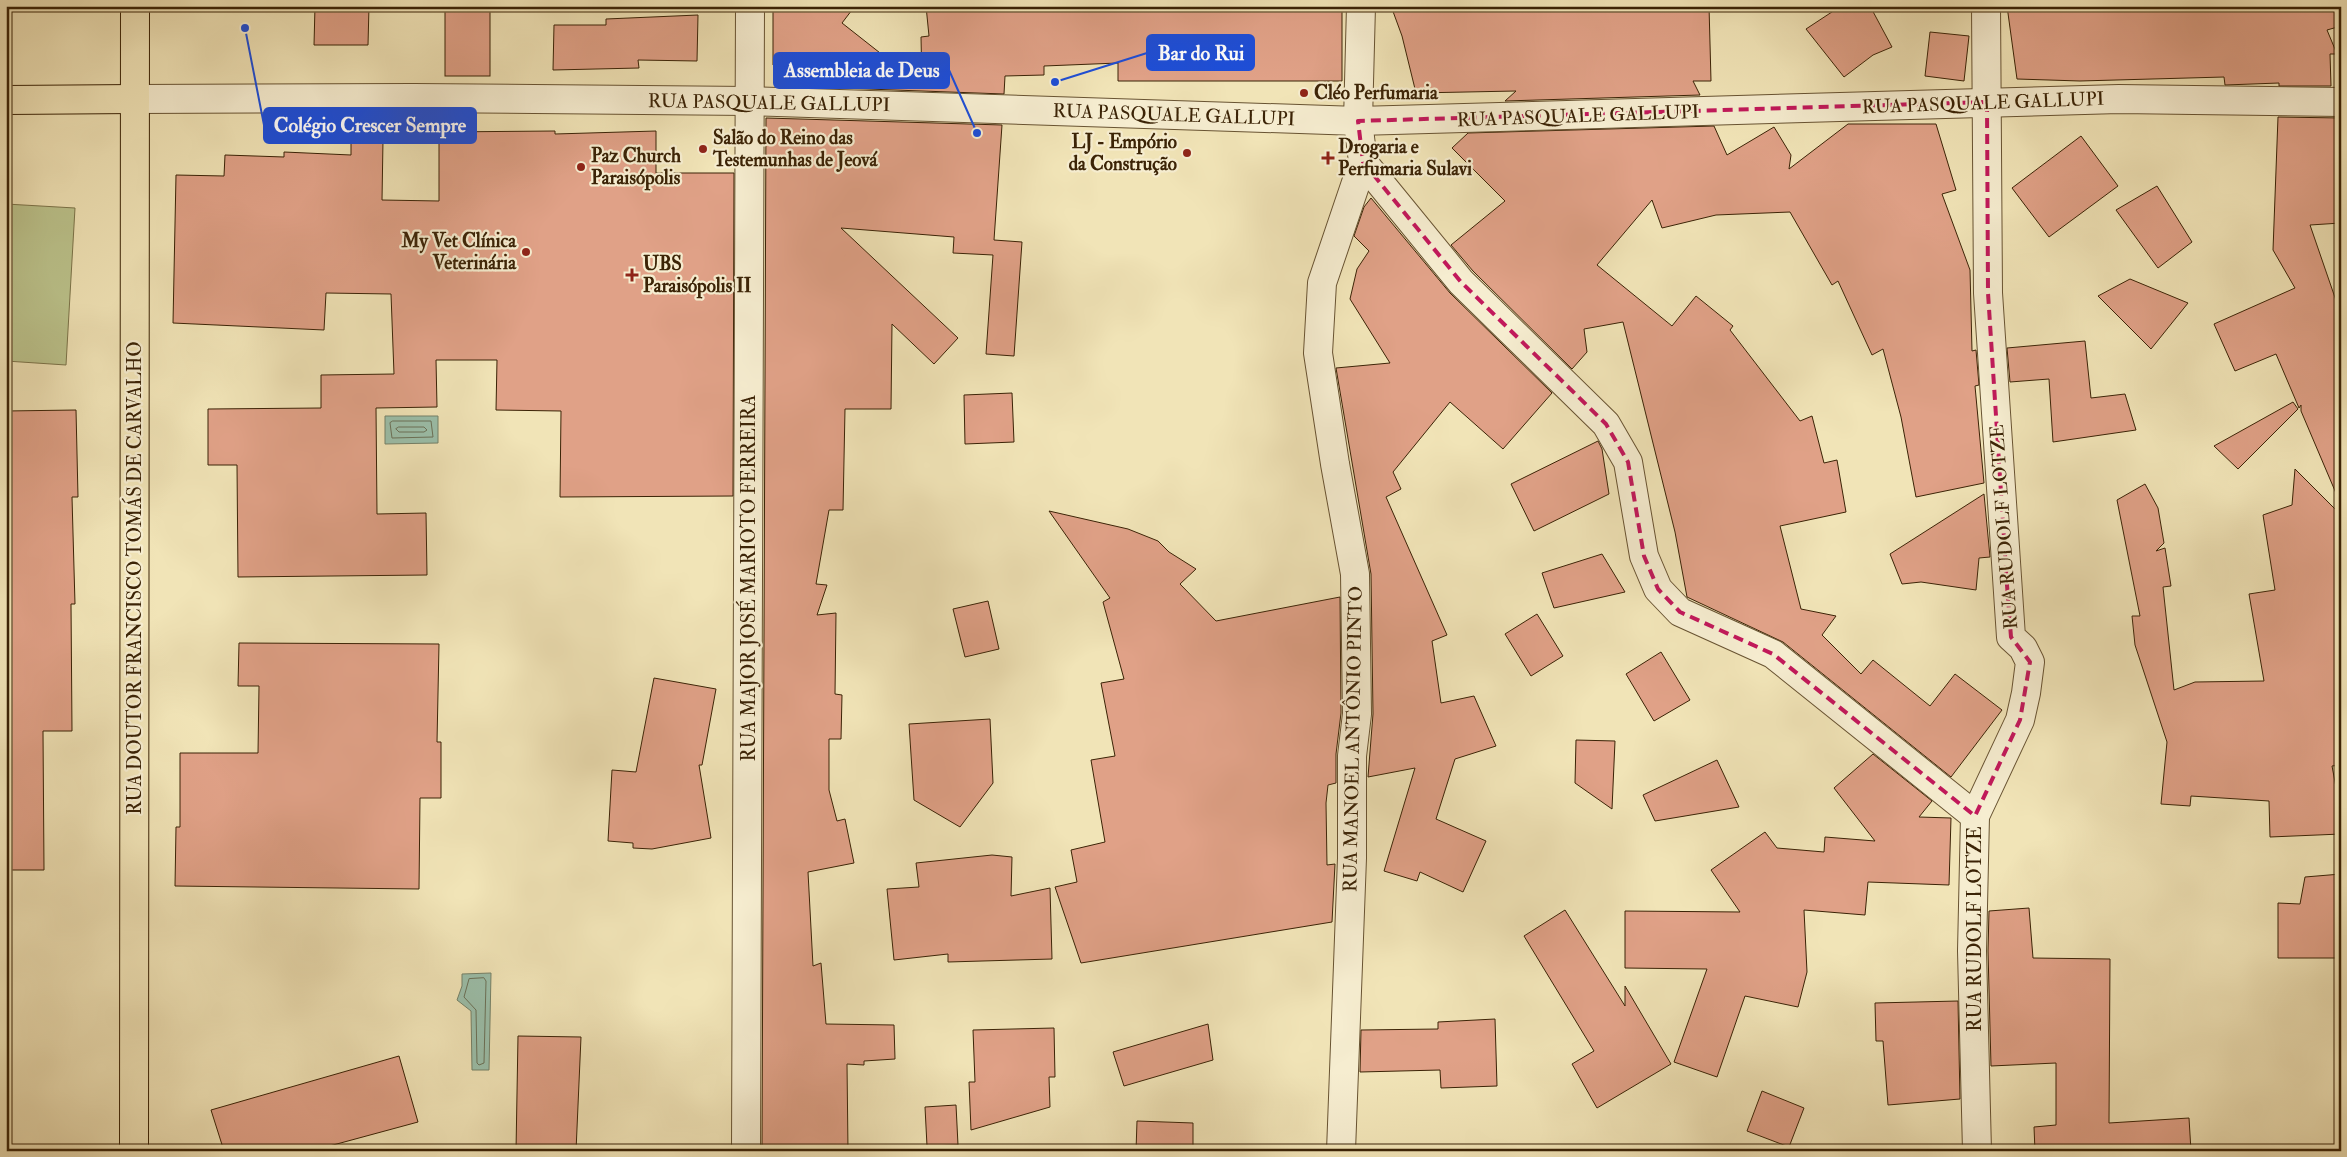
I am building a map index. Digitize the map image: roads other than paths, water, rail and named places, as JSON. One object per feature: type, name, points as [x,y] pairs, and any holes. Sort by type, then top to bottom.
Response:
[{"type":"main road","name":"RUA DOUTOR FRANCISCO TOMÁS DE CARVALHO","points":[[134,1151],[135,6]]},
{"type":"main road","name":"RUA PASQUALE GALLUPI","points":[[6,100],[135,99]]},
{"type":"street","name":"RUA MAJOR JOSÉ MARIOTO FERREIRA","points":[[746,1151],[750,6]]},
{"type":"street","name":"RUA MANOEL ANTÔNIO PINTO","points":[[1341,1151],[1352,858],[1352,756],[1357,714],[1355,574],[1335,464],[1318,353],[1322,283],[1363,162],[1358,121],[1361,6]]},
{"type":"street","name":"RUA RUDOLF LOTZE","points":[[1977,1151],[1972,950],[1975,816],[2020,720],[2030,662],[2023,648],[2011,637],[2007,585],[1988,293],[1986,6]]},
{"type":"street","name":"RUA PASQUALE GALLUPI","points":[[135,99],[424,98],[749,101],[1358,121],[1493,119],[2119,99],[2341,102]]},
{"type":"street","points":[[1363,162],[1461,282],[1606,424],[1628,462],[1644,556],[1658,589],[1680,612],[1773,654],[1975,816]]},
{"type":"water","points":[[385,416],[438,416],[438,443],[385,444]]},
{"type":"water","points":[[491,973],[489,1070],[472,1070],[471,1011],[457,1000],[462,986],[462,974]]},
{"type":"place","name":"Colégio Crescer Sempre","points":[[245,28]]},
{"type":"place","name":"Bar do Rui","points":[[1055,82]]},
{"type":"place","name":"Cléo Perfumaria","points":[[1304,93]]},
{"type":"place","name":"Assembleia de Deus","points":[[977,133]]},
{"type":"place","name":"Salão do Reino das Testemunhas de Jeová","points":[[703,149]]},
{"type":"place","name":"LJ - Empório da Construção","points":[[1187,153]]},
{"type":"place","name":"Drogaria e Perfumaria Sulavi","points":[[1328,158]]},
{"type":"place","name":"Paz Church Paraisópolis","points":[[581,167]]},
{"type":"place","name":"My Vet Clínica Veterinária","points":[[526,252]]},
{"type":"place","name":"UBS Paraisópolis II","points":[[632,275]]}]
